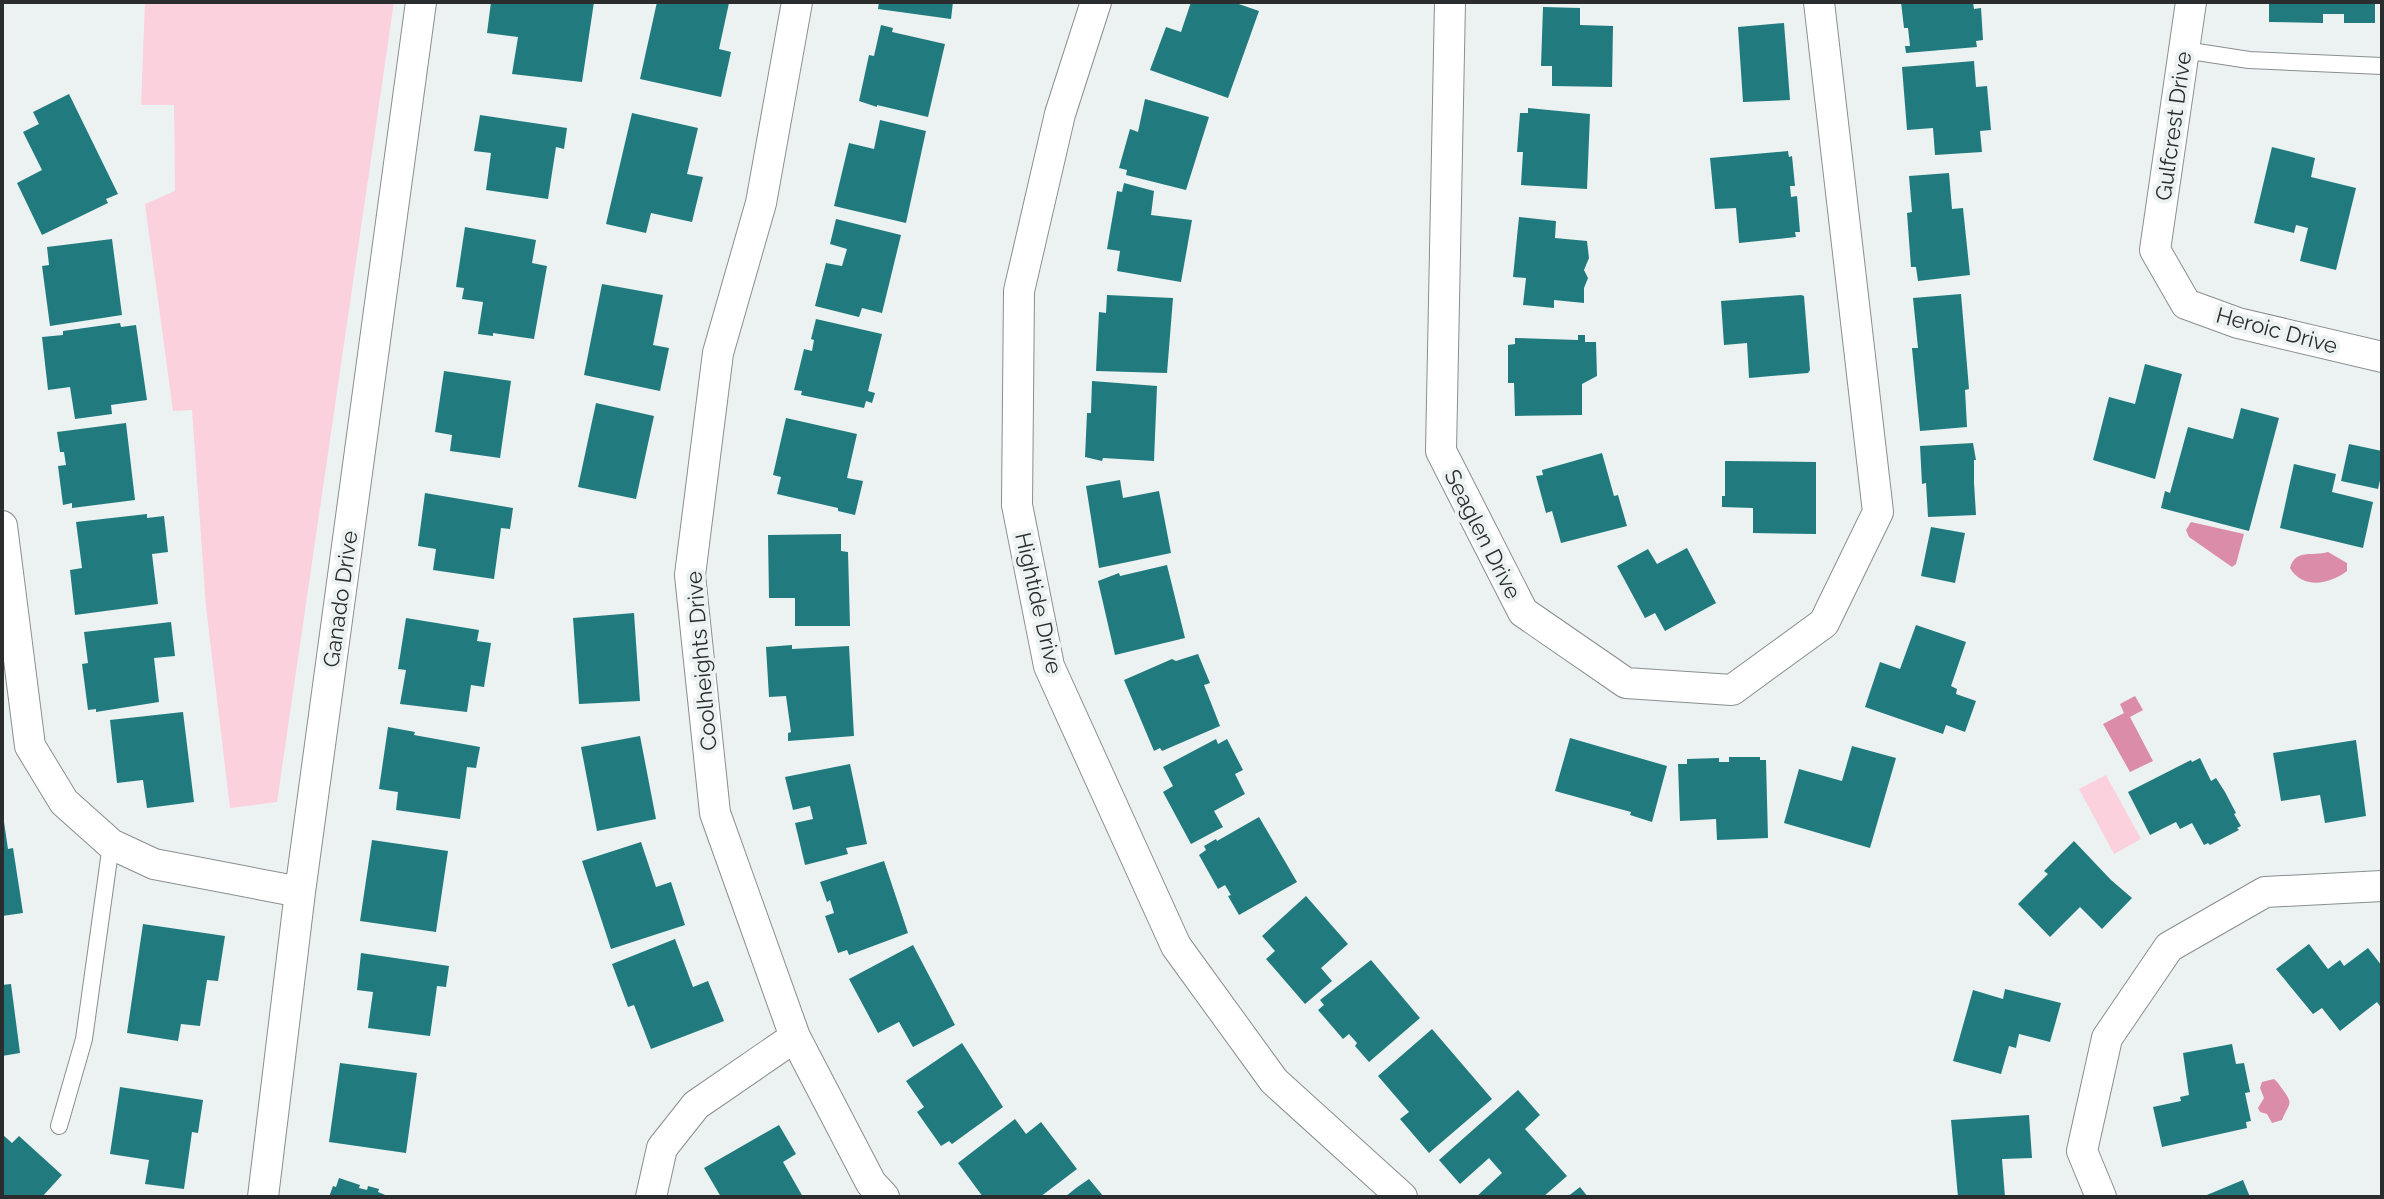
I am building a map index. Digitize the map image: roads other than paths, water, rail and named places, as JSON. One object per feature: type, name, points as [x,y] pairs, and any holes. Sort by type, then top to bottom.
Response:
[{"type":"street","name":"Ganado Drive","points":[[263,1197],[300,892],[421,2]]},
{"type":"street","name":"Coolheights Drive","points":[[797,2],[761,203],[718,353],[690,575],[715,813],[795,1037],[871,1183],[884,1197]]},
{"type":"street","name":"Hightide Drive","points":[[1096,2],[1060,114],[1019,291],[1017,505],[1049,666],[1176,946],[1274,1081],[1402,1197]]},
{"type":"street","name":"Seaglen Drive","points":[[1450,2],[1441,451],[1523,612],[1626,683],[1732,690],[1824,623],[1878,512],[1819,2]]},
{"type":"street","name":"Gulfcrest Drive","points":[[2155,250],[2191,2]]},
{"type":"street","name":"Heroic Drive","points":[[2155,250],[2186,304],[2238,323],[2382,357]]},
{"type":"street","points":[[2,526],[30,746],[64,802],[111,844],[154,864],[300,892]]},
{"type":"street","points":[[2101,1197],[2082,1151],[2107,1038],[2169,947],[2265,892],[2382,886]]},
{"type":"street","points":[[651,1197],[662,1148],[696,1105],[795,1037]]},
{"type":"lane","points":[[2184,50],[2249,60],[2382,66]]},
{"type":"lane","points":[[59,1126],[84,1039],[111,844]]}]
